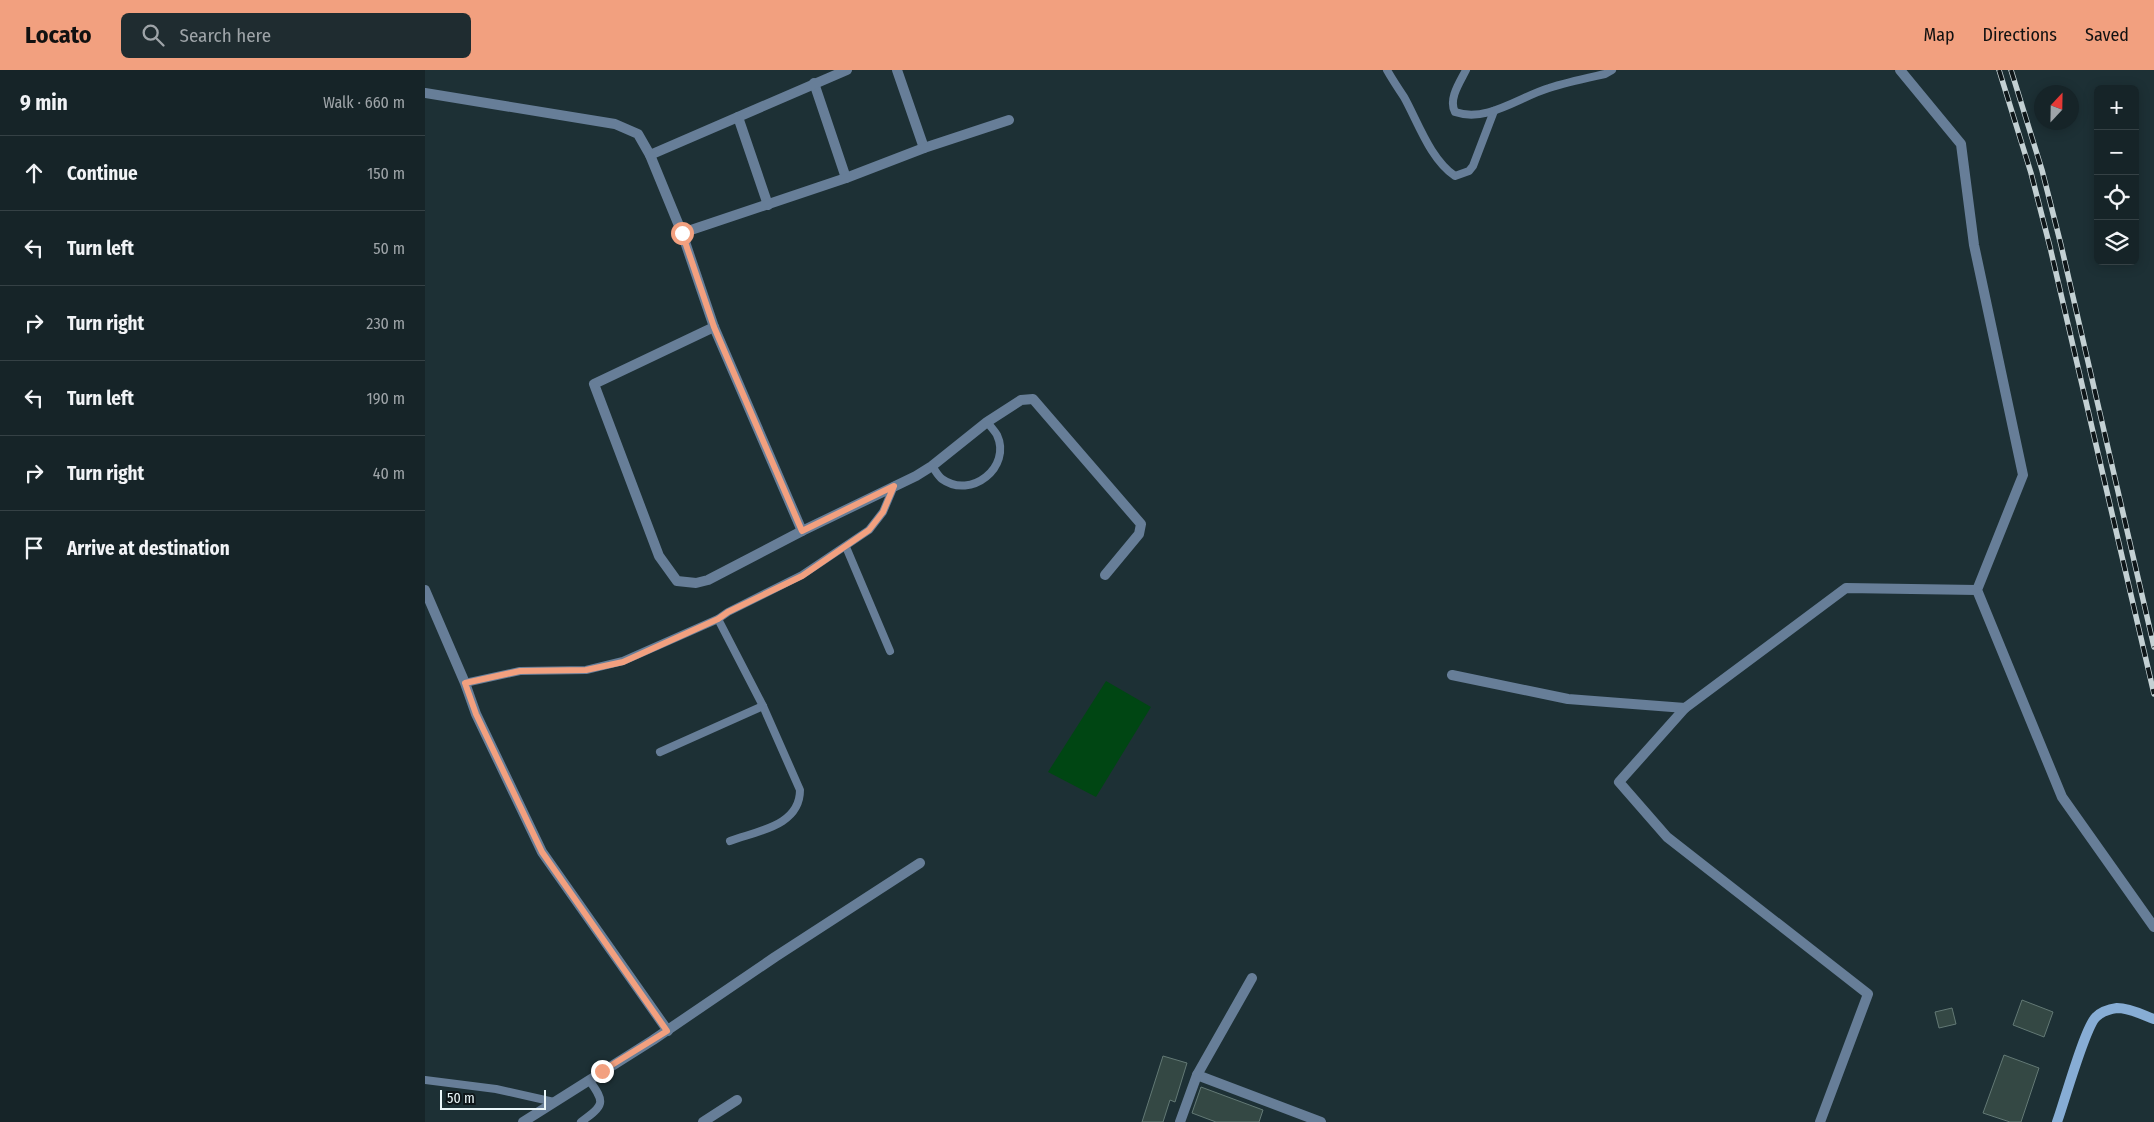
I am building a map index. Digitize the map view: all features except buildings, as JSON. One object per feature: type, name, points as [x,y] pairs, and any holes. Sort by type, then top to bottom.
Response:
[{"type":"street","points":[[650,155],[847,70]]},
{"type":"street","points":[[897,70],[923,148]]},
{"type":"street","points":[[1900,70],[1961,144],[1974,245],[2023,474],[1977,590],[2062,797],[2154,927]]},
{"type":"street","points":[[814,83],[846,178]]},
{"type":"street","points":[[425,93],[615,124],[638,134],[650,155],[682,233],[714,327],[802,531]]},
{"type":"street","points":[[738,117],[768,205]]},
{"type":"street","points":[[682,233],[846,178],[923,148],[1009,120]]},
{"type":"street","points":[[714,327],[594,384],[659,556],[677,581],[696,583],[708,580],[894,486],[932,466],[987,422],[1021,400],[1033,399],[1141,524],[1139,534],[1105,575]]},
{"type":"street","points":[[1820,1122],[1868,994],[1667,837],[1619,782],[1685,708],[1846,588],[1977,590]]},
{"type":"street","points":[[425,590],[465,683],[476,714],[542,852],[667,1031]]},
{"type":"street","points":[[1453,675],[1568,699],[1685,708]]},
{"type":"street","points":[[524,1122],[667,1031],[775,957],[920,863]]},
{"type":"street","points":[[1180,1122],[1197,1075],[1252,978]]},
{"type":"street","points":[[2057,1122],[2087,1032],[2095,1017],[2103,1012],[2117,1008],[2154,1019]]},
{"type":"street","points":[[1197,1075],[1321,1122]]},
{"type":"street","points":[[703,1122],[737,1100]]},
{"type":"lane","points":[[1387,70],[1426,140],[1448,171],[1455,176],[1469,171],[1473,166],[1494,111]]},
{"type":"lane","points":[[1464,71],[1452,99],[1452,106],[1455,112],[1482,115],[1549,88],[1605,74],[1612,70]]},
{"type":"lane","points":[[932,466],[942,478],[957,485],[973,485],[987,478],[996,465],[1000,450],[997,435],[987,422]]},
{"type":"lane","points":[[465,683],[520,671],[586,670],[623,662],[718,619],[728,612],[802,576],[869,530],[883,512],[894,486]]},
{"type":"lane","points":[[846,547],[890,650]]},
{"type":"lane","points":[[718,619],[763,706],[799,790],[800,800],[796,809],[786,821],[730,841]]},
{"type":"lane","points":[[660,752],[763,706]]},
{"type":"lane","points":[[425,1080],[496,1089],[554,1102]]},
{"type":"lane","points":[[581,1122],[598,1110],[601,1105],[600,1095],[589,1080]]},
{"type":"green space","points":[[1106,681],[1151,707],[1096,797],[1048,772]]},
{"type":"railway","points":[[1999,70],[2031,173],[2050,247],[2154,694]]},
{"type":"railway","points":[[2011,70],[2042,170],[2061,245],[2154,647]]},
{"type":"route","points":[[602,1071],[667,1031],[542,852],[476,714],[465,683],[520,671],[586,670],[623,662],[718,619],[728,612],[802,576],[869,530],[883,512],[894,486],[802,531],[714,327],[682,233]]}]
